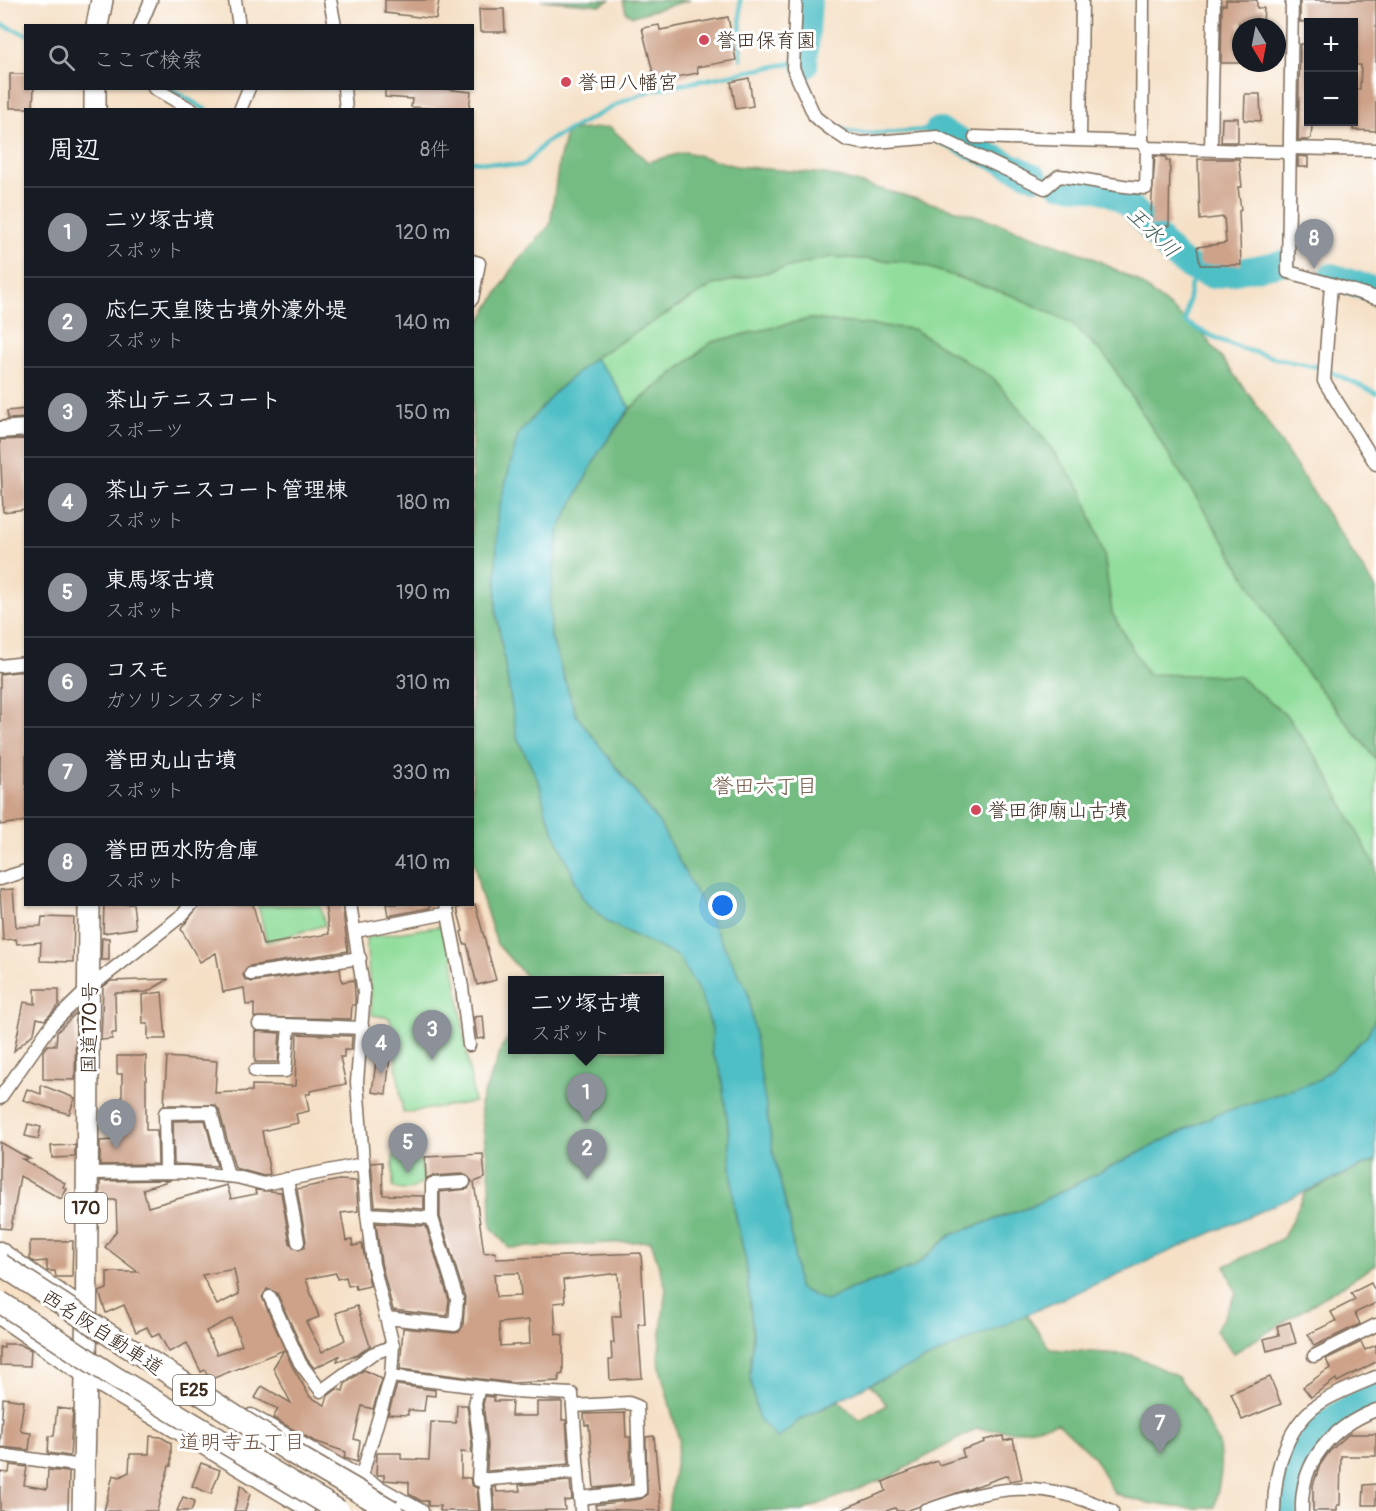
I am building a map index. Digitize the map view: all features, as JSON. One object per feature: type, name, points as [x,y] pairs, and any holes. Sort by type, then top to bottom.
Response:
[{"type":"highway","points":[[97,24],[102,0]]},
{"type":"highway","points":[[95,90],[95,108]]},
{"type":"highway","name":"国道170号","points":[[83,1511],[89,906]]},
{"type":"highway","name":"西名阪自動車道","points":[[0,1264],[292,1453],[392,1511]]},
{"type":"highway","name":"西名阪自動車道","points":[[0,1302],[133,1388],[339,1511]]},
{"type":"street","points":[[141,24],[151,0]]},
{"type":"street","points":[[236,0],[239,24]]},
{"type":"street","points":[[330,0],[335,24]]},
{"type":"street","points":[[795,0],[793,68],[815,117],[847,140],[862,143],[938,137],[1045,188],[1059,177],[1089,179],[1114,187],[1146,188],[1143,0]]},
{"type":"street","points":[[1080,139],[1082,0]]},
{"type":"street","points":[[1211,149],[1214,0]]},
{"type":"street","points":[[1292,0],[1288,272],[1376,298]]},
{"type":"street","points":[[157,90],[189,108]]},
{"type":"street","points":[[241,108],[248,90]]},
{"type":"street","points":[[344,90],[346,108]]},
{"type":"street","points":[[975,137],[1080,139],[1144,146],[1211,149],[1376,150]]},
{"type":"street","points":[[474,261],[480,262],[474,290]]},
{"type":"street","points":[[1330,284],[1324,381],[1376,464]]},
{"type":"street","points":[[0,430],[24,428]]},
{"type":"street","points":[[0,666],[24,663]]},
{"type":"street","points":[[0,879],[24,872]]},
{"type":"street","points":[[0,1098],[46,1031],[89,988],[181,916],[190,906]]},
{"type":"street","points":[[350,906],[360,958],[363,1028],[357,1082],[367,1214],[373,1264],[393,1346],[391,1376],[361,1478]]},
{"type":"street","points":[[356,931],[447,909],[469,1045]]},
{"type":"street","points":[[251,974],[360,958]]},
{"type":"street","points":[[259,1024],[363,1028]]},
{"type":"street","points":[[255,1071],[285,1071],[289,1026]]},
{"type":"street","points":[[166,1172],[165,1113],[212,1112],[228,1176]]},
{"type":"street","points":[[87,1173],[166,1172],[228,1176],[264,1184],[363,1164]]},
{"type":"street","points":[[287,1179],[298,1242]]},
{"type":"street","points":[[386,1318],[455,1325],[457,1299],[432,1218],[432,1184],[464,1182]]},
{"type":"street","points":[[367,1214],[432,1218]]},
{"type":"street","points":[[0,1248],[85,1307],[246,1412],[422,1511]]},
{"type":"street","points":[[270,1297],[300,1363],[321,1391],[372,1354],[393,1346]]},
{"type":"street","points":[[0,1319],[86,1378],[308,1511]]},
{"type":"street","points":[[1314,1356],[1376,1325]]},
{"type":"street","points":[[391,1376],[479,1387],[572,1394],[580,1505],[640,1491],[637,1406],[629,1403],[573,1406]]},
{"type":"street","points":[[1274,1511],[1280,1460],[1284,1449],[1301,1423],[1322,1401],[1376,1377]]},
{"type":"street","points":[[479,1387],[475,1404],[480,1445],[478,1480],[578,1472]]},
{"type":"street","points":[[1302,1511],[1304,1482],[1317,1454],[1340,1427],[1376,1410]]},
{"type":"street","points":[[0,1455],[83,1467]]},
{"type":"street","points":[[484,1479],[487,1511]]},
{"type":"street","points":[[932,1510],[983,1492],[1023,1487],[1079,1498],[1112,1511]]},
{"type":"green space","points":[[541,0],[609,0],[601,5]]},
{"type":"green space","points":[[623,0],[690,0],[633,16],[626,12]]},
{"type":"green space","points":[[610,127],[648,162],[686,152],[735,166],[826,174],[978,216],[1089,256],[1137,281],[1203,334],[1251,397],[1376,589],[1376,759],[1291,653],[1225,543],[1108,359],[1072,323],[1016,297],[912,262],[831,257],[713,285],[594,358],[554,393],[496,610],[517,737],[540,785],[546,812],[583,899],[609,923],[679,957],[700,994],[712,1028],[712,1053],[720,1068],[728,1125],[734,1208],[746,1262],[753,1333],[750,1375],[778,1438],[799,1420],[839,1401],[860,1421],[887,1405],[870,1384],[1026,1314],[1050,1349],[1133,1355],[1178,1377],[1194,1398],[1219,1444],[1221,1472],[1215,1507],[1164,1506],[1114,1493],[1093,1456],[1058,1423],[1017,1431],[976,1429],[891,1476],[802,1511],[668,1511],[679,1440],[658,1360],[666,1288],[651,1241],[509,1248],[491,1227],[490,1181],[480,1104],[503,1045],[508,1038],[508,1054],[664,1054],[664,976],[525,976],[497,944],[480,891],[474,862],[474,331],[517,262],[550,225],[559,161],[567,131]]},
{"type":"green space","points":[[831,257],[912,262],[1016,297],[1072,323],[1108,359],[1225,543],[1291,653],[1376,759],[1376,868],[1325,771],[1287,716],[1238,676],[1147,675],[1112,613],[1104,555],[1082,491],[1036,428],[993,378],[913,329],[809,319],[712,342],[630,408],[609,374],[594,358],[713,285]]},
{"type":"green space","points":[[809,319],[913,329],[993,378],[1036,428],[1082,491],[1104,555],[1112,613],[1147,674],[1238,676],[1287,716],[1325,771],[1376,868],[1376,1018],[1366,1037],[1318,1081],[1215,1115],[1030,1207],[951,1235],[914,1267],[851,1289],[826,1302],[798,1288],[790,1222],[773,1152],[756,1049],[659,823],[576,715],[551,637],[550,600],[559,529],[599,452],[631,408],[712,342]]},
{"type":"green space","points":[[258,906],[320,906],[325,925],[267,942]]},
{"type":"green space","points":[[448,925],[474,1102],[403,1113],[390,1018],[372,1015],[366,938]]},
{"type":"green space","points":[[397,1152],[419,1154],[424,1181],[406,1190],[393,1187],[393,1157]]},
{"type":"green space","points":[[1376,1160],[1376,1265],[1234,1353],[1216,1331],[1236,1293],[1225,1266],[1283,1238],[1305,1193]]},
{"type":"water","points":[[594,358],[609,374],[630,408],[599,452],[559,529],[550,600],[551,637],[576,715],[659,823],[748,992],[773,1152],[790,1222],[798,1288],[826,1301],[851,1289],[914,1267],[951,1235],[1030,1207],[1215,1115],[1317,1081],[1366,1037],[1376,1018],[1376,1160],[870,1384],[799,1420],[778,1439],[758,1418],[750,1375],[753,1333],[746,1262],[734,1208],[728,1125],[720,1068],[712,1053],[712,1028],[700,994],[679,957],[609,923],[583,899],[546,812],[540,785],[517,737],[496,610],[497,516],[518,435],[554,393]]},
{"type":"building","points":[[385,0],[439,0],[436,19],[385,13]]},
{"type":"building","points":[[1226,0],[1257,0],[1257,8],[1264,8],[1263,18],[1232,18],[1232,63],[1221,63],[1222,5],[1226,5]]},
{"type":"building","points":[[1300,0],[1376,0],[1376,131],[1353,130],[1353,126],[1358,126],[1358,89],[1360,89],[1358,18],[1304,18],[1304,22],[1300,22]]},
{"type":"building","points":[[479,9],[504,9],[505,32],[480,32]]},
{"type":"building","points":[[728,17],[736,60],[697,67],[698,73],[655,81],[642,28],[659,25],[660,30]]},
{"type":"building","points":[[1300,44],[1304,44],[1304,126],[1312,126],[1311,138],[1298,140]]},
{"type":"building","points":[[10,74],[24,74],[24,90],[34,90],[33,108],[10,108]]},
{"type":"building","points":[[749,78],[753,106],[736,109],[731,82]]},
{"type":"building","points":[[385,90],[471,92],[469,108],[411,107],[412,99],[385,97]]},
{"type":"building","points":[[1245,94],[1260,94],[1261,121],[1244,120]]},
{"type":"building","points":[[1222,118],[1238,118],[1238,142],[1221,142]]},
{"type":"building","points":[[1155,156],[1166,157],[1166,161],[1170,161],[1169,226],[1150,226]]},
{"type":"building","points":[[1298,156],[1308,157],[1308,167],[1298,167]]},
{"type":"building","points":[[1198,159],[1239,159],[1242,187],[1238,187],[1241,210],[1239,211],[1241,265],[1200,265],[1197,247],[1226,243],[1224,217],[1200,220]]},
{"type":"building","points":[[24,409],[24,418],[8,419],[7,411]]},
{"type":"building","points":[[24,439],[24,509],[3,512],[0,440]]},
{"type":"building","points":[[24,672],[24,821],[0,825],[0,674]]},
{"type":"building","points":[[13,889],[16,927],[41,926],[42,917],[74,918],[73,962],[40,961],[41,942],[17,944],[16,939],[3,940],[0,890]]},
{"type":"building","points":[[474,904],[496,980],[477,985],[467,944],[464,944],[457,908]]},
{"type":"building","points":[[104,906],[133,906],[136,928],[103,933]]},
{"type":"building","points":[[198,906],[253,906],[263,945],[329,934],[325,906],[342,906],[348,951],[250,966],[243,975],[245,980],[252,982],[340,969],[342,982],[354,980],[355,1005],[352,1005],[351,1019],[254,1017],[254,1004],[246,1005],[244,988],[223,992],[216,953],[200,962],[181,929]]},
{"type":"building","points":[[386,906],[430,906],[430,908],[388,916]]},
{"type":"building","points":[[102,938],[109,938],[109,960],[101,960]]},
{"type":"building","points":[[169,979],[147,992],[115,993],[116,1033],[112,1033],[112,1039],[101,1040],[103,987],[111,981]]},
{"type":"building","points":[[35,989],[59,989],[59,1005],[45,1020],[37,1018],[34,1033],[14,1051],[24,1002],[35,1004]]},
{"type":"building","points":[[162,992],[166,1039],[148,1039],[148,1024],[143,1024],[142,995]]},
{"type":"building","points":[[76,1013],[75,1080],[43,1079],[43,1051],[48,1045],[56,1045],[57,1032]]},
{"type":"building","points":[[483,1016],[485,1038],[477,1039],[474,1017]]},
{"type":"building","points":[[255,1031],[280,1033],[278,1062],[255,1062]]},
{"type":"building","points":[[297,1034],[352,1036],[351,1050],[344,1050],[344,1057],[340,1057],[346,1084],[310,1091],[310,1094],[306,1094],[309,1111],[296,1114],[298,1123],[262,1131],[270,1174],[264,1176],[235,1168],[219,1110],[215,1105],[164,1105],[167,1057],[217,1061],[215,1093],[252,1091],[252,1085],[295,1086]]},
{"type":"building","points":[[377,1054],[390,1056],[386,1094],[372,1092]]},
{"type":"building","points":[[117,1056],[146,1056],[146,1130],[157,1130],[158,1164],[100,1165],[100,1141],[114,1140],[122,1103],[122,1074],[117,1074]]},
{"type":"building","points":[[41,1085],[75,1098],[69,1114],[23,1100],[27,1089],[41,1094]]},
{"type":"building","points":[[205,1120],[217,1166],[174,1164],[173,1121]]},
{"type":"building","points":[[28,1124],[41,1127],[38,1139],[25,1136]]},
{"type":"building","points":[[0,1142],[30,1159],[22,1159],[65,1183],[63,1187],[67,1189],[61,1199],[20,1176],[11,1229],[0,1228]]},
{"type":"building","points":[[75,1145],[75,1157],[52,1158],[51,1146]]},
{"type":"building","points":[[483,1154],[485,1178],[474,1182],[484,1253],[495,1252],[496,1259],[641,1253],[645,1324],[638,1324],[642,1378],[610,1380],[609,1360],[612,1360],[611,1343],[614,1343],[612,1316],[621,1316],[618,1273],[563,1280],[565,1302],[554,1303],[556,1334],[563,1335],[563,1374],[559,1375],[559,1381],[513,1383],[400,1369],[403,1328],[454,1333],[459,1332],[463,1326],[465,1297],[440,1217],[440,1192],[468,1189],[472,1181],[463,1174],[431,1176],[426,1179],[425,1157]],"holes":[[[519,1273],[521,1296],[496,1297],[494,1274]],[[529,1320],[530,1344],[500,1346],[499,1323]]]},
{"type":"building","points":[[382,1162],[383,1195],[424,1196],[424,1209],[375,1206],[371,1163]]},
{"type":"building","points":[[171,1180],[143,1189],[148,1207],[227,1185],[231,1199],[256,1194],[255,1190],[281,1192],[290,1243],[299,1250],[304,1248],[306,1241],[297,1189],[339,1180],[356,1181],[358,1211],[341,1213],[346,1241],[352,1240],[353,1246],[362,1244],[370,1286],[356,1289],[355,1285],[348,1286],[346,1277],[337,1279],[336,1273],[306,1279],[319,1317],[306,1322],[322,1352],[345,1340],[336,1313],[357,1306],[370,1346],[357,1355],[337,1361],[339,1356],[314,1368],[307,1359],[277,1293],[267,1289],[262,1297],[292,1366],[310,1397],[325,1405],[328,1396],[337,1389],[343,1391],[345,1384],[364,1370],[382,1379],[373,1409],[362,1406],[354,1439],[360,1441],[357,1462],[344,1458],[346,1452],[314,1441],[273,1418],[278,1409],[255,1398],[262,1386],[291,1403],[273,1368],[284,1350],[209,1380],[205,1370],[201,1372],[187,1343],[169,1352],[159,1334],[152,1337],[147,1327],[136,1332],[124,1305],[106,1313],[99,1292],[107,1289],[107,1272],[138,1272],[105,1247],[117,1230],[116,1200],[100,1200],[100,1181]],"holes":[[[234,1269],[239,1294],[217,1305],[202,1275]],[[232,1318],[242,1345],[217,1354],[206,1331]]]},
{"type":"building","points":[[376,1223],[426,1226],[449,1300],[447,1316],[393,1310],[381,1263]]},
{"type":"building","points":[[30,1241],[73,1241],[72,1277],[56,1277],[55,1271],[47,1271],[47,1261],[34,1262],[30,1259]]},
{"type":"building","points":[[1371,1283],[1376,1293],[1376,1303],[1355,1313],[1360,1324],[1314,1346],[1308,1334],[1336,1321],[1331,1312],[1355,1300],[1351,1293]]},
{"type":"building","points":[[1290,1322],[1296,1343],[1267,1351],[1264,1339],[1279,1335],[1277,1326]]},
{"type":"building","points":[[1361,1342],[1365,1350],[1376,1345],[1376,1362],[1337,1382],[1336,1379],[1311,1397],[1303,1387],[1330,1368],[1326,1359]]},
{"type":"building","points":[[4,1344],[19,1344],[31,1350],[30,1366],[0,1365],[0,1347],[4,1348]]},
{"type":"building","points":[[1270,1377],[1281,1404],[1242,1420],[1231,1393]]},
{"type":"building","points":[[397,1385],[435,1390],[435,1396],[426,1395],[424,1411],[408,1410],[408,1415],[388,1414]]},
{"type":"building","points":[[485,1396],[494,1397],[494,1401],[512,1401],[511,1416],[537,1416],[537,1402],[562,1402],[562,1420],[566,1420],[569,1464],[487,1471],[488,1444],[483,1404]]},
{"type":"building","points":[[3,1398],[24,1401],[20,1428],[22,1432],[31,1433],[29,1450],[0,1447]]},
{"type":"building","points":[[457,1405],[467,1405],[472,1445],[471,1453],[461,1452],[461,1478],[470,1478],[471,1485],[477,1488],[479,1511],[440,1511],[440,1506],[428,1506],[428,1501],[421,1501],[409,1494],[409,1482],[384,1480],[384,1475],[376,1475],[377,1453],[401,1453],[401,1459],[429,1460],[431,1422],[456,1423]]},
{"type":"building","points":[[57,1408],[73,1410],[70,1456],[48,1453],[49,1436],[54,1436]]},
{"type":"building","points":[[625,1413],[626,1437],[630,1437],[631,1484],[594,1488],[589,1425],[585,1425],[584,1414]]},
{"type":"building","points":[[1349,1434],[1376,1434],[1376,1456],[1341,1456],[1340,1505],[1337,1505],[1337,1511],[1313,1511],[1313,1485],[1320,1465],[1329,1452]]},
{"type":"building","points":[[150,1436],[161,1437],[171,1443],[171,1466],[169,1466],[157,1511],[104,1511],[113,1475],[120,1477],[129,1472],[130,1454],[149,1454]]},
{"type":"building","points":[[654,1436],[661,1511],[596,1509],[595,1505],[641,1499],[647,1495],[646,1437]]},
{"type":"building","points":[[1003,1436],[1004,1441],[1013,1439],[1022,1479],[1010,1481],[1008,1475],[906,1511],[897,1511],[895,1508],[886,1511],[839,1511],[886,1491],[883,1482],[937,1461],[939,1465],[964,1457],[962,1450],[985,1442],[984,1440]]},
{"type":"building","points":[[201,1463],[220,1470],[211,1494],[192,1486]]},
{"type":"building","points":[[10,1465],[27,1467],[24,1485],[47,1489],[48,1470],[69,1472],[68,1511],[0,1511],[0,1472],[9,1473]]},
{"type":"building","points":[[570,1481],[572,1500],[564,1501],[565,1510],[495,1511],[493,1487],[496,1487],[497,1492],[520,1491],[519,1485]]},
{"type":"building","points":[[1376,1484],[1376,1505],[1363,1505],[1364,1485]]},
{"type":"building","points":[[241,1485],[250,1494],[245,1511],[234,1511]]},
{"type":"building","points":[[183,1497],[195,1501],[191,1511],[177,1511]]},
{"type":"waterway","points":[[740,0],[741,59]]},
{"type":"waterway","name":"王水川","points":[[805,66],[809,0]]},
{"type":"waterway","points":[[0,24],[24,33]]},
{"type":"waterway","points":[[474,161],[519,166],[525,164],[546,142],[626,100],[653,90],[792,63],[805,66],[812,98],[822,115],[834,126],[850,132],[868,133],[938,130]]},
{"type":"waterway","points":[[172,90],[203,108]]},
{"type":"waterway","name":"王水川","points":[[938,130],[1035,177]]},
{"type":"waterway","name":"王水川","points":[[1059,184],[1104,191],[1125,202],[1168,249],[1195,270],[1213,276],[1282,263]]},
{"type":"waterway","name":"王水川","points":[[1331,276],[1376,290]]},
{"type":"waterway","points":[[1191,284],[1185,322],[1234,346],[1318,367]]},
{"type":"waterway","points":[[1331,372],[1376,393]]},
{"type":"waterway","points":[[1285,1511],[1295,1469],[1312,1438],[1338,1415],[1376,1395]]},
{"type":"place","name":"誉田保育園","points":[[704,40]]},
{"type":"place","name":"誉田八幡宮","points":[[566,82]]},
{"type":"place","name":"誉田西水防倉庫","points":[[1314,269]]},
{"type":"place","name":"誉田御廟山古墳","points":[[976,810]]},
{"type":"place","name":"茶山テニスコート","points":[[432,1060]]},
{"type":"place","name":"茶山テニスコート管理棟","points":[[381,1074]]},
{"type":"place","name":"二ツ塚古墳","points":[[586,1123]]},
{"type":"place","name":"コスモ","points":[[116,1149]]},
{"type":"place","name":"東馬塚古墳","points":[[408,1173]]},
{"type":"place","name":"応仁天皇陵古墳外濠外堤","points":[[587,1179]]},
{"type":"place","name":"誉田丸山古墳","points":[[1160,1454]]},
{"type":"district","name":"誉田六丁目","points":[[765,786]]},
{"type":"district","name":"道明寺五丁目","points":[[242,1442]]}]
